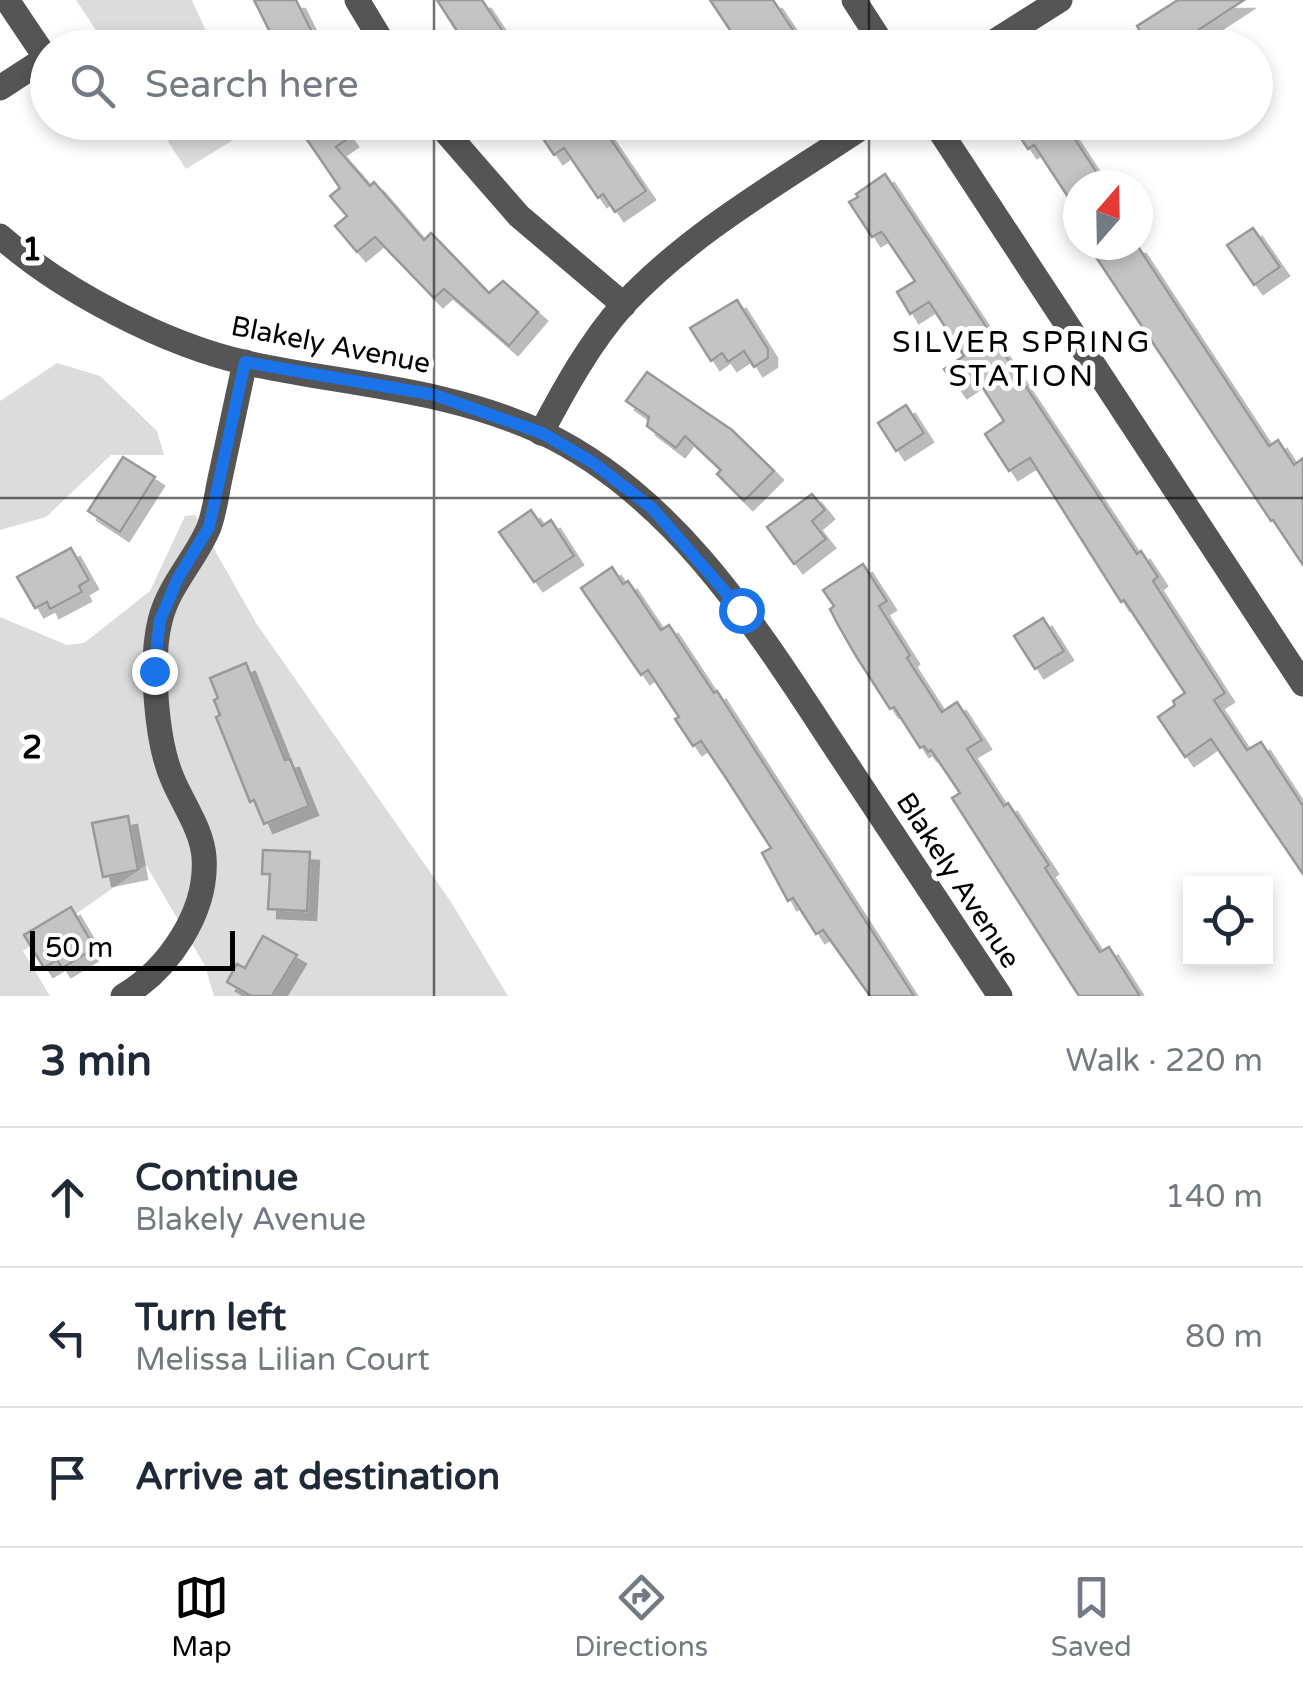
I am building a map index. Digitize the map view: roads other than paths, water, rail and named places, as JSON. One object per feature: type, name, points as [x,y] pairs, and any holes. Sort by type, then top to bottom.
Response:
[{"type":"street","points":[[8,0],[30,34]]},
{"type":"street","points":[[357,0],[375,30]]},
{"type":"street","points":[[854,0],[873,30]]},
{"type":"street","points":[[1012,30],[1060,0]]},
{"type":"street","points":[[0,88],[30,68]]},
{"type":"street","points":[[453,140],[519,216],[624,305]]},
{"type":"street","points":[[542,433],[564,390],[624,305],[672,259],[725,219],[843,140]]},
{"type":"street","points":[[946,140],[1303,684]]},
{"type":"street","name":"Blakely Avenue","points":[[0,236],[57,282],[147,326],[245,362],[435,395],[542,433],[592,462],[652,508],[741,610],[1000,996]]},
{"type":"street","points":[[123,996],[158,967],[183,938],[199,899],[204,857],[192,819],[170,776],[154,671],[160,620],[178,578],[209,527],[245,362]]},
{"type":"district","name":"SILVER SPRING STATION","points":[[1022,359]]}]
